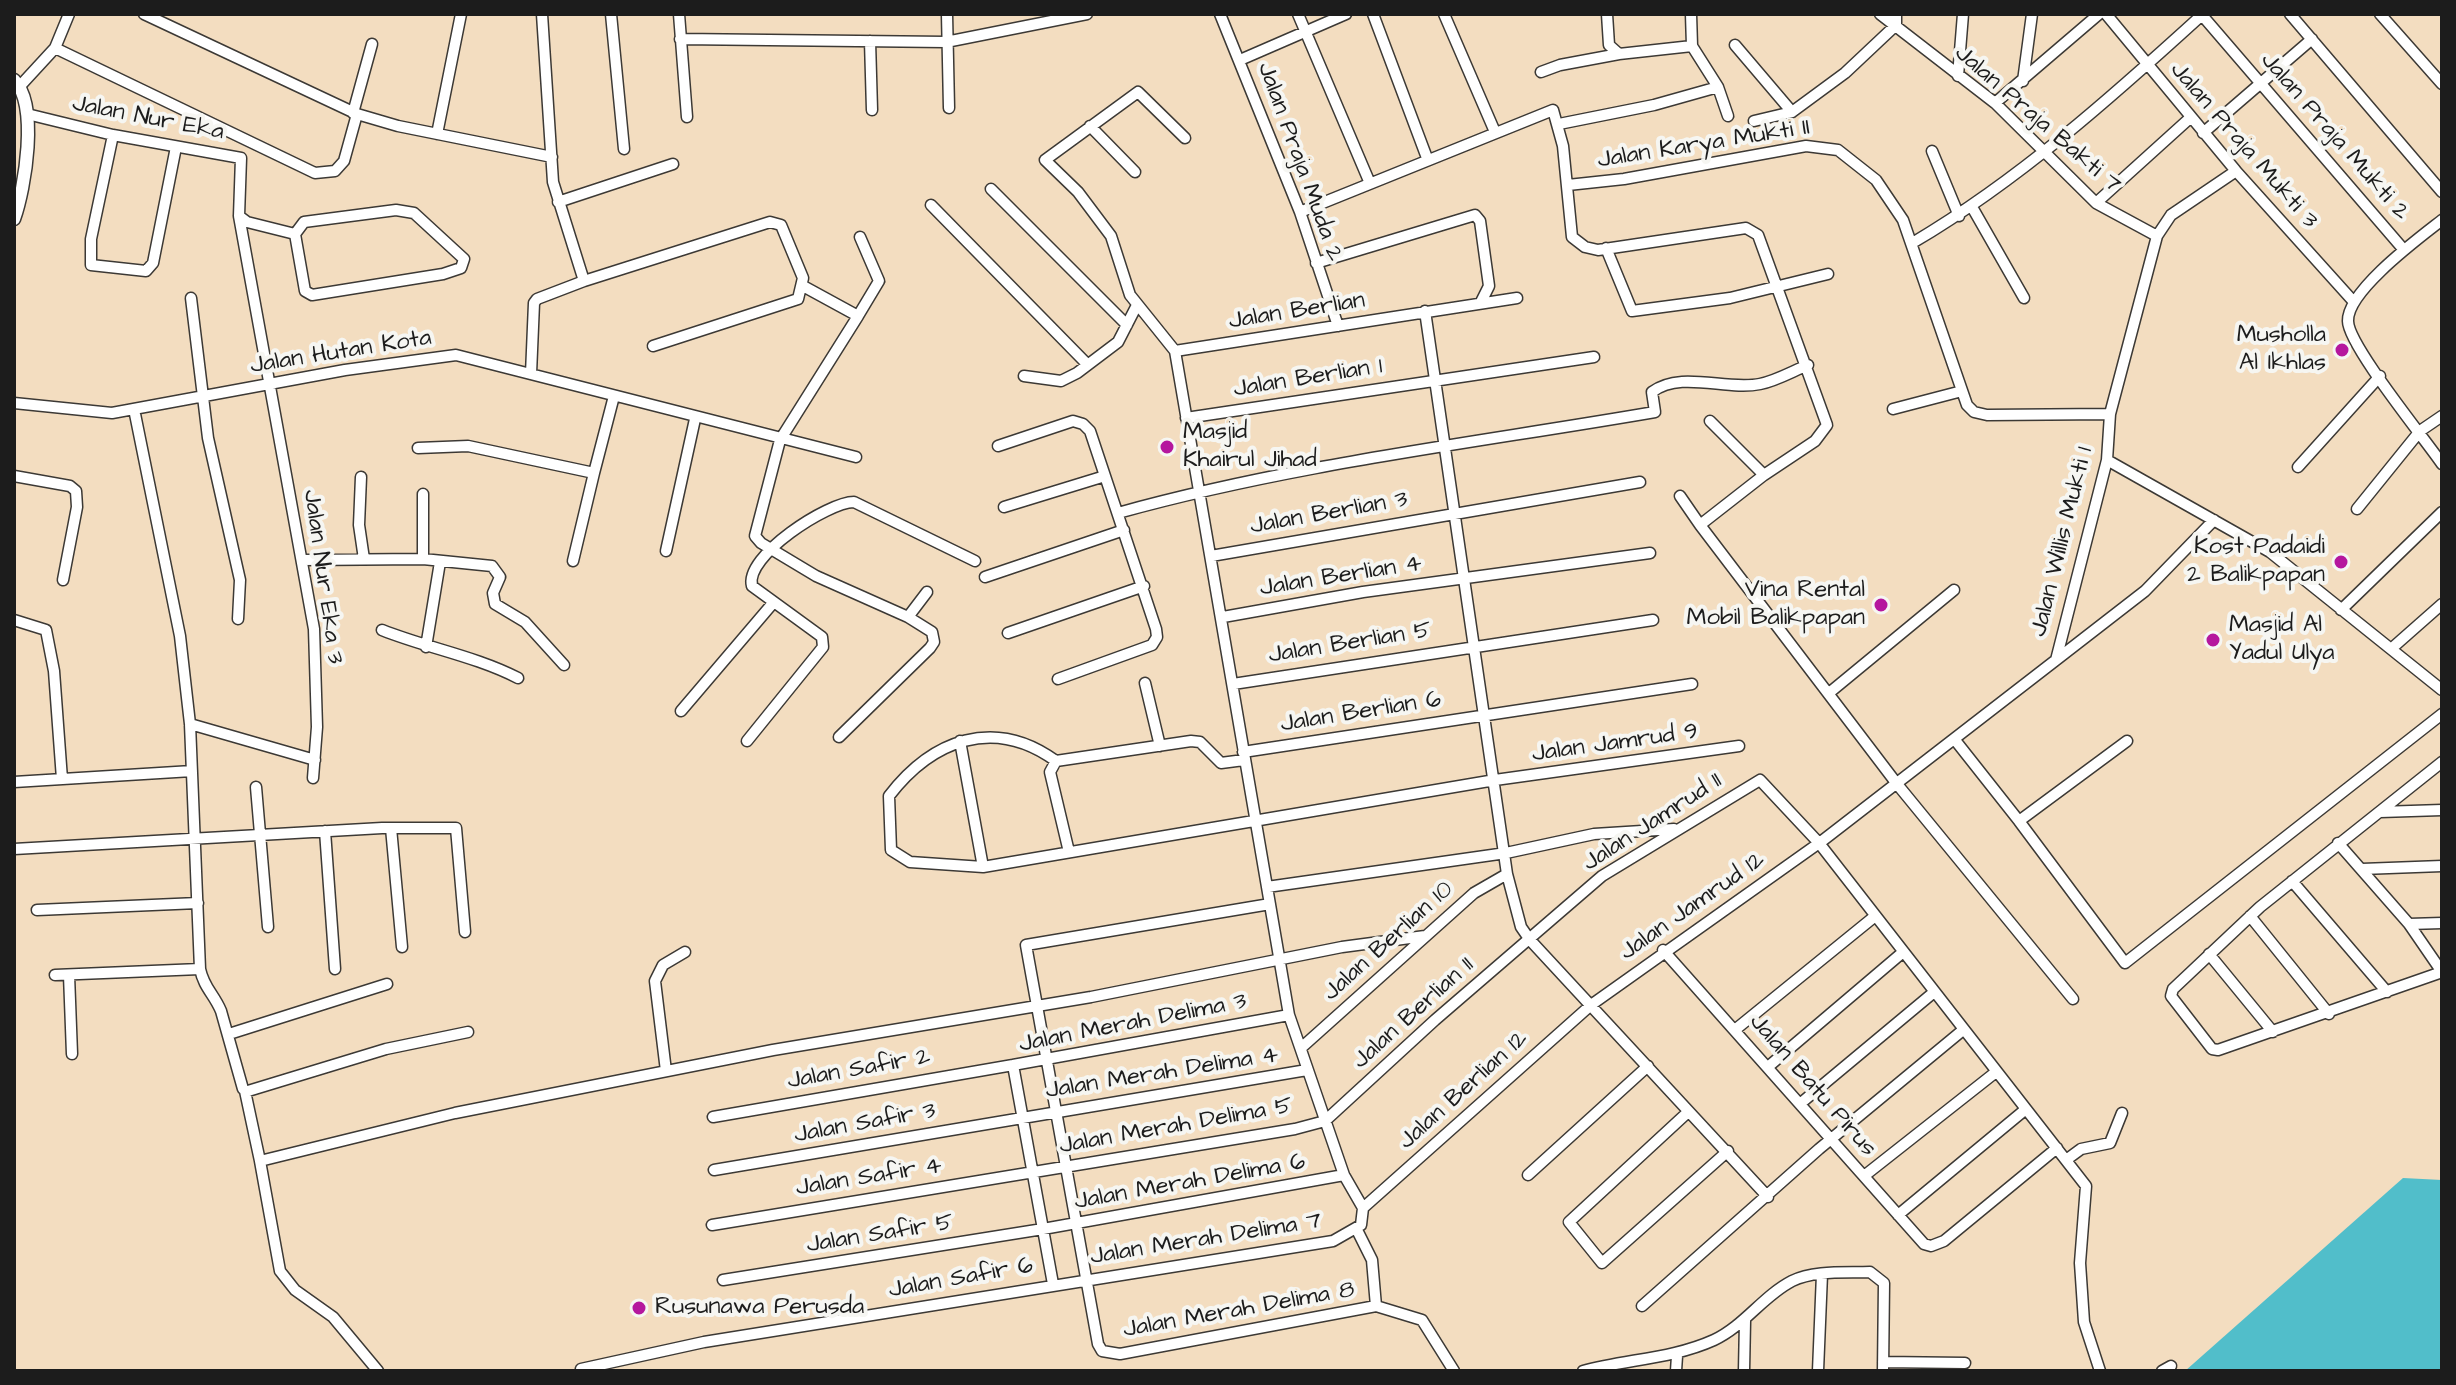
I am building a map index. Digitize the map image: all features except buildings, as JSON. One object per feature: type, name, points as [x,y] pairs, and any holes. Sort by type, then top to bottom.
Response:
[{"type":"street","points":[[14,219],[27,151],[27,114],[17,83],[55,48],[69,14]]},
{"type":"street","points":[[144,14],[355,114],[552,157]]},
{"type":"street","points":[[437,134],[461,14]]},
{"type":"street","points":[[542,14],[558,202],[584,281]]},
{"type":"street","points":[[611,14],[624,149]]},
{"type":"street","points":[[679,14],[687,117]]},
{"type":"street","points":[[947,14],[949,108]]},
{"type":"street","points":[[680,39],[946,42],[1087,14]]},
{"type":"street","name":"Jalan Praja Muda 2","points":[[1220,14],[1300,212],[1338,326]]},
{"type":"street","points":[[1298,14],[1369,181]]},
{"type":"street","points":[[1240,60],[1346,14]]},
{"type":"street","points":[[1373,14],[1427,158]]},
{"type":"street","points":[[1444,14],[1495,132]]},
{"type":"street","points":[[1607,14],[1609,45],[1619,54]]},
{"type":"street","points":[[1691,14],[1692,46],[1718,87],[1728,116]]},
{"type":"street","name":"Jalan Praja Bakti 7","points":[[1880,14],[1896,20],[1958,76],[1995,103],[2096,203],[2157,236]]},
{"type":"street","points":[[1958,76],[1963,14]]},
{"type":"street","points":[[2023,81],[2032,14]]},
{"type":"street","points":[[1995,103],[2099,14]]},
{"type":"street","name":"Jalan Praja Mukti 3","points":[[2106,14],[2190,118],[2353,301]]},
{"type":"street","points":[[1914,242],[1972,207],[2148,64],[2202,14]]},
{"type":"street","name":"Jalan Praja Mukti 2","points":[[2202,14],[2404,250]]},
{"type":"street","points":[[2290,14],[2442,192]]},
{"type":"street","points":[[2380,14],[2442,84]]},
{"type":"street","points":[[1754,121],[1792,112],[1845,73],[1896,20]]},
{"type":"street","points":[[2203,133],[2312,39]]},
{"type":"street","points":[[870,41],[872,110]]},
{"type":"street","points":[[55,48],[315,173],[335,171],[344,161],[372,44]]},
{"type":"street","points":[[1735,45],[1792,112]]},
{"type":"street","points":[[1541,72],[1560,65],[1619,54],[1692,46]]},
{"type":"street","points":[[1559,124],[1654,105],[1718,87]]},
{"type":"street","points":[[1185,138],[1138,92],[1045,160],[1078,192],[1111,236],[1136,307],[1175,351],[1289,1015],[1344,1175],[1363,1208],[1359,1226]]},
{"type":"street","points":[[1300,212],[1369,181],[1553,110],[1559,124],[1572,237],[1585,247],[1606,248],[1746,228],[1758,235],[1776,289],[1808,365],[1827,425],[1824,433],[1700,525]]},
{"type":"street","name":"Jalan Nur Eka","points":[[27,114],[113,135],[241,158],[243,219],[270,384]]},
{"type":"street","points":[[2096,203],[2190,118]]},
{"type":"street","points":[[1090,126],[1135,172]]},
{"type":"street","points":[[113,135],[91,239],[91,265],[146,271],[153,263],[176,147]]},
{"type":"street","name":"Jalan Karya Mukti II","points":[[1568,185],[1820,146],[1838,150],[1876,180],[1903,220],[1914,242],[1962,391]]},
{"type":"street","points":[[241,158],[257,147]]},
{"type":"street","points":[[1932,151],[1959,216]]},
{"type":"street","points":[[558,202],[673,164]]},
{"type":"street","points":[[2157,236],[2171,215],[2236,171]]},
{"type":"street","points":[[991,189],[1127,325]]},
{"type":"street","points":[[931,205],[1087,364]]},
{"type":"street","points":[[1972,207],[2024,298]]},
{"type":"street","points":[[396,210],[414,213],[464,259],[461,268],[443,274],[320,295],[305,291],[295,234],[304,222],[396,210]]},
{"type":"street","points":[[1316,263],[1475,215],[1480,221],[1489,286],[1481,302]]},
{"type":"street","points":[[243,219],[295,234]]},
{"type":"street","points":[[2442,220],[2404,250],[2353,301],[2348,322],[2358,346],[2442,464]]},
{"type":"street","points":[[531,374],[534,303],[584,281],[770,222],[781,225],[788,236],[803,286],[798,299],[653,346]]},
{"type":"street","name":"Jalan Willis Mukti 1","points":[[1821,842],[2056,660],[2107,460],[2110,414],[2157,236]]},
{"type":"street","points":[[839,737],[934,642],[932,632],[908,617],[838,587],[761,543],[755,529],[780,440],[879,281],[860,237]]},
{"type":"street","points":[[1606,248],[1632,311],[1776,289],[1828,274]]},
{"type":"street","points":[[803,286],[858,316]]},
{"type":"street","points":[[191,298],[208,438],[240,580],[238,619]]},
{"type":"street","name":"Jalan Berlian","points":[[1175,351],[1517,298]]},
{"type":"street","points":[[1024,376],[1061,381],[1118,342],[1136,307]]},
{"type":"street","points":[[1425,311],[1442,444],[1467,578],[1473,644],[1486,713],[1507,874],[1521,927],[1687,1113],[1728,1151],[1768,1197]]},
{"type":"street","name":"Jalan Hutan Kota","points":[[14,403],[112,413],[456,355],[695,419],[856,457]]},
{"type":"street","name":"Jalan Berlian 1","points":[[1186,418],[1594,357]]},
{"type":"street","points":[[1118,513],[1200,490],[1442,444],[1637,416],[1655,412],[1652,392],[1656,388],[1685,383],[1760,384],[1808,365]]},
{"type":"street","points":[[2298,467],[2380,376]]},
{"type":"street","name":"Jalan Nur Eka 3","points":[[270,384],[314,629],[313,778]]},
{"type":"street","points":[[1893,409],[1962,391],[1974,412],[1987,415],[2110,414]]},
{"type":"street","points":[[573,561],[614,396]]},
{"type":"street","points":[[134,409],[180,636],[190,724],[200,969],[204,986],[216,999],[245,1091],[280,1271],[285,1280],[333,1317],[378,1371]]},
{"type":"street","points":[[2357,509],[2420,431],[2442,416]]},
{"type":"street","points":[[666,551],[695,419]]},
{"type":"street","points":[[998,446],[1073,421],[1083,424],[1090,431],[1156,629],[1157,637],[1152,645],[1058,679]]},
{"type":"street","points":[[1710,421],[1764,475]]},
{"type":"street","points":[[418,448],[468,446],[594,473]]},
{"type":"street","points":[[2107,460],[2270,552],[2442,690]]},
{"type":"street","points":[[14,476],[70,486],[76,491],[77,507],[63,580]]},
{"type":"street","points":[[1004,507],[1105,476]]},
{"type":"street","points":[[361,477],[359,525],[364,559]]},
{"type":"street","name":"Jalan Berlian 3","points":[[1211,556],[1455,511],[1640,482]]},
{"type":"street","points":[[423,494],[423,559]]},
{"type":"street","points":[[1680,496],[1897,784],[2073,999]]},
{"type":"street","points":[[747,741],[823,647],[822,637],[752,586],[750,578],[769,547],[836,505],[854,502],[975,561]]},
{"type":"street","points":[[2341,610],[2442,512]]},
{"type":"street","points":[[2056,660],[2145,591],[2214,520]]},
{"type":"street","points":[[985,577],[1124,530]]},
{"type":"street","name":"Jalan Berlian 4","points":[[1223,617],[1467,578],[1650,553]]},
{"type":"street","points":[[302,560],[423,559],[483,564],[499,570],[500,577],[493,593],[495,604],[525,622],[564,665]]},
{"type":"street","points":[[426,647],[440,562]]},
{"type":"street","points":[[1008,633],[1144,586]]},
{"type":"street","points":[[1829,693],[1954,590]]},
{"type":"street","points":[[908,617],[927,592]]},
{"type":"street","points":[[681,711],[773,603]]},
{"type":"street","points":[[2391,649],[2442,604]]},
{"type":"street","points":[[14,620],[46,630],[54,671],[62,779]]},
{"type":"street","name":"Jalan Berlian 5","points":[[1233,684],[1473,644],[1653,620]]},
{"type":"street","points":[[382,630],[426,647],[488,663],[518,678]]},
{"type":"street","points":[[1145,683],[1160,746]]},
{"type":"street","name":"Jalan Berlian 6","points":[[1244,756],[1486,713],[1692,684]]},
{"type":"street","points":[[1955,740],[2073,889],[2125,963],[2442,714]]},
{"type":"street","points":[[190,724],[315,760]]},
{"type":"street","points":[[983,867],[960,741],[989,736],[1056,761],[1200,742],[1221,763],[1244,756]]},
{"type":"street","name":"Jalan Jamrud 9","points":[[960,741],[940,749],[913,768],[889,796],[891,850],[910,862],[983,867],[1257,823],[1495,780],[1739,746]]},
{"type":"street","points":[[2019,821],[2127,741]]},
{"type":"street","points":[[1056,761],[1050,772],[1069,852]]},
{"type":"street","points":[[2338,843],[2409,924],[2442,972],[2225,1049],[2212,1049],[2171,996],[2173,989],[2250,916],[2338,843],[2442,762]]},
{"type":"street","points":[[14,782],[192,771]]},
{"type":"street","name":"Jalan Jamrud 11","points":[[1530,940],[1602,876],[1755,782],[1765,782],[1821,842]]},
{"type":"street","points":[[256,787],[268,927]]},
{"type":"street","points":[[2379,812],[2442,810]]},
{"type":"street","points":[[14,849],[391,828],[458,831],[465,932]]},
{"type":"street","points":[[391,828],[402,947]]},
{"type":"street","points":[[1267,887],[1506,853],[1594,834],[1676,828]]},
{"type":"street","points":[[325,831],[335,969]]},
{"type":"street","points":[[1821,842],[1874,917],[1996,1072],[2057,1148],[2072,1156],[2086,1186],[2080,1263],[2084,1322],[2100,1371]]},
{"type":"street","name":"Jalan Jamrud 12","points":[[1591,1005],[1663,950],[1821,842]]},
{"type":"street","points":[[2362,869],[2442,866]]},
{"type":"street","name":"Jalan Berlian 10","points":[[1301,1048],[1485,885],[1507,874]]},
{"type":"street","points":[[2292,881],[2387,992]]},
{"type":"street","points":[[37,910],[198,903]]},
{"type":"street","name":"Jalan Merah Delima 8","points":[[1270,904],[1026,945],[1098,1344],[1102,1351],[1111,1353],[1376,1306],[1372,1260],[1359,1226]]},
{"type":"street","points":[[2250,916],[2329,1014]]},
{"type":"street","points":[[1736,1029],[1874,917]]},
{"type":"street","points":[[2409,924],[2442,923]]},
{"type":"street","points":[[260,1161],[455,1113],[773,1050],[1425,936]]},
{"type":"street","name":"Jalan Berlian 11","points":[[1325,1121],[1435,1020],[1530,940]]},
{"type":"street","name":"Jalan Batu Pirus","points":[[1663,950],[1924,1244],[1931,1246],[1944,1241],[2057,1148]]},
{"type":"street","points":[[666,1071],[655,981],[663,965],[685,952]]},
{"type":"street","points":[[1769,1066],[1902,953]]},
{"type":"street","points":[[2209,954],[2273,1032]]},
{"type":"street","points":[[55,975],[200,969]]},
{"type":"street","points":[[69,975],[72,1054]]},
{"type":"street","points":[[229,1034],[387,984]]},
{"type":"street","points":[[1801,1103],[1933,993]]},
{"type":"street","name":"Jalan Berlian 12","points":[[1363,1208],[1591,1005]]},
{"type":"street","name":"Jalan Merah Delima 3","points":[[1053,1284],[1013,1065],[1289,1015]]},
{"type":"street","points":[[1642,1306],[1831,1140],[1963,1030]]},
{"type":"street","points":[[245,1091],[386,1049],[468,1032]]},
{"type":"street","name":"Jalan Safir 2","points":[[713,1117],[1013,1065]]},
{"type":"street","points":[[1528,1175],[1648,1066]]},
{"type":"street","name":"Jalan Merah Delima 4","points":[[1024,1117],[1307,1070]]},
{"type":"street","points":[[1864,1176],[1996,1072]]},
{"type":"street","points":[[1898,1215],[2026,1109]]},
{"type":"street","points":[[1687,1113],[1569,1222],[1602,1263],[1728,1151]]},
{"type":"street","points":[[2072,1156],[2110,1143],[2122,1113]]},
{"type":"street","name":"Jalan Safir 3","points":[[714,1170],[1024,1117]]},
{"type":"street","name":"Jalan Merah Delima 5","points":[[1034,1172],[1325,1121]]},
{"type":"street","name":"Jalan Safir 4","points":[[712,1225],[1034,1172]]},
{"type":"street","name":"Jalan Merah Delima 6","points":[[1043,1229],[1344,1175]]},
{"type":"street","name":"Jalan Merah Delima 7","points":[[1053,1284],[1333,1241],[1359,1226]]},
{"type":"street","name":"Jalan Safir 5","points":[[723,1280],[1043,1229]]},
{"type":"street","points":[[1583,1371],[1677,1356],[1716,1339],[1745,1321],[1790,1282],[1822,1274],[1870,1272],[1884,1283],[1883,1366],[1965,1363]]},
{"type":"street","points":[[1818,1371],[1822,1274]]},
{"type":"street","name":"Jalan Safir 6","points":[[581,1369],[704,1342],[1053,1284]]},
{"type":"street","points":[[1376,1306],[1422,1320],[1454,1371]]},
{"type":"street","points":[[1744,1371],[1745,1321]]},
{"type":"street","points":[[1676,1371],[1677,1356]]},
{"type":"water","points":[[2403,1178],[2442,1180],[2442,1371],[2185,1371]]},
{"type":"place","name":"Musholla Al Ikhlas","points":[[2342,350]]},
{"type":"place","name":"Masjid Khairul Jihad","points":[[1167,447]]},
{"type":"place","name":"Kost Padaidi 2 Balikpapan","points":[[2341,562]]},
{"type":"place","name":"Vina Rental Mobil Balikpapan","points":[[1881,605]]},
{"type":"place","name":"Masjid Al Yadul Ulya","points":[[2213,640]]},
{"type":"place","name":"Rusunawa Perusda","points":[[639,1308]]}]
